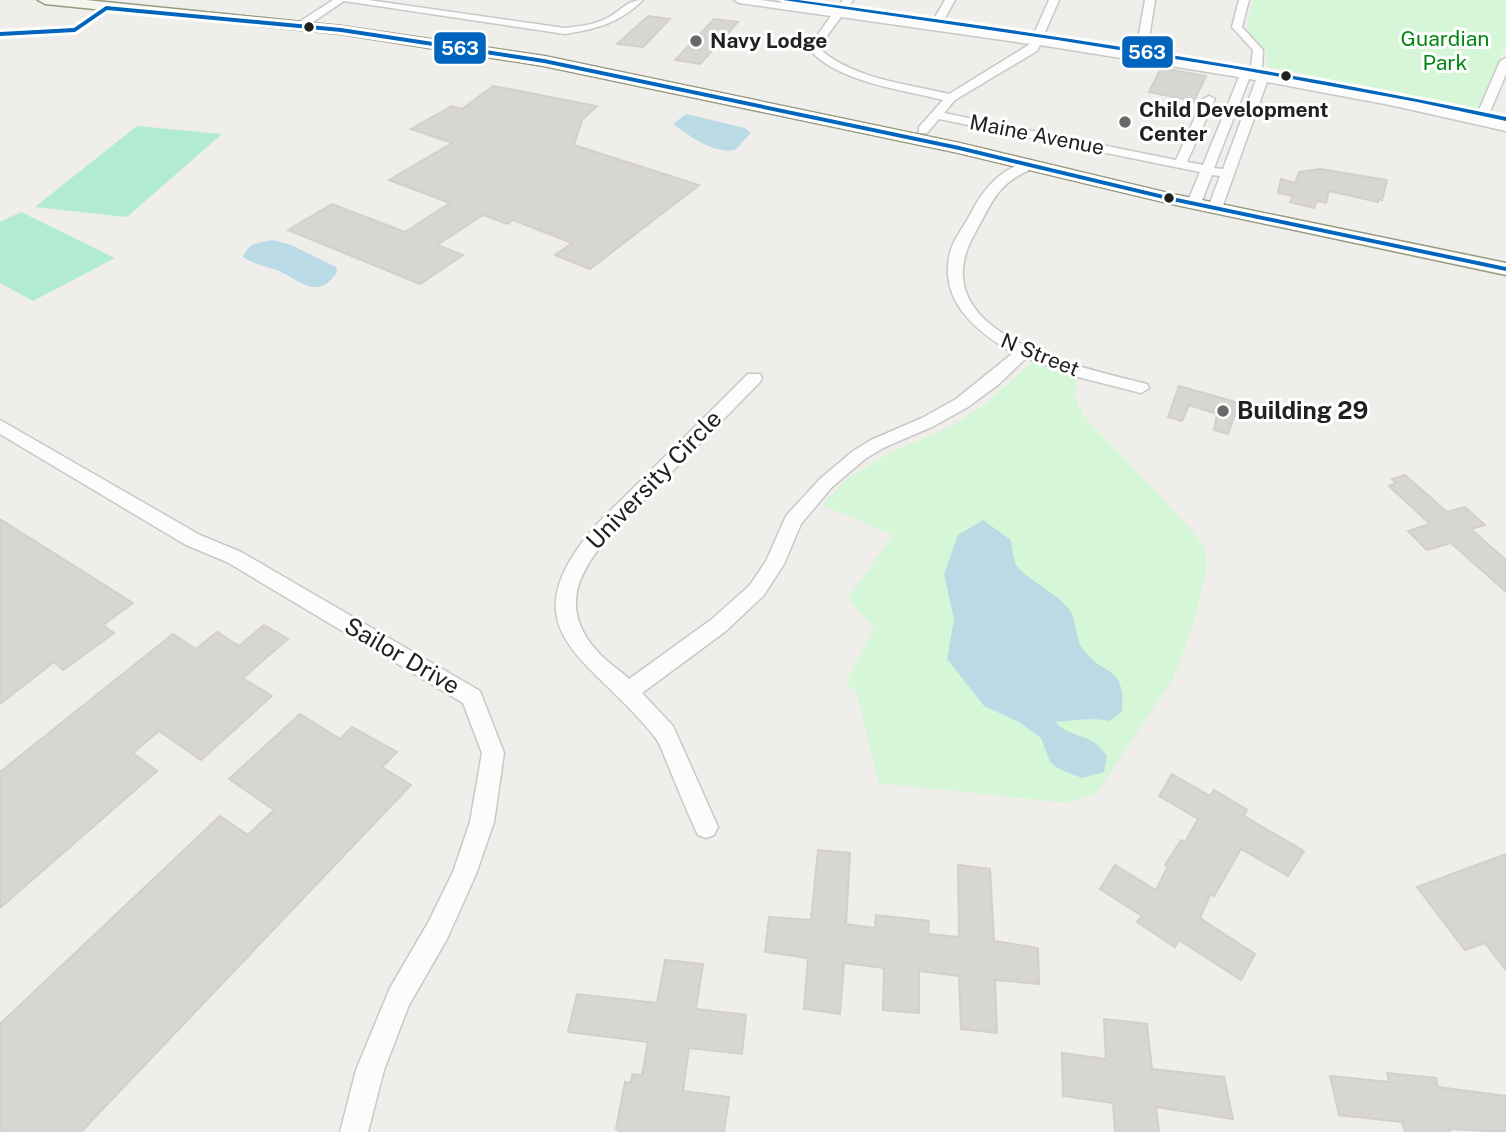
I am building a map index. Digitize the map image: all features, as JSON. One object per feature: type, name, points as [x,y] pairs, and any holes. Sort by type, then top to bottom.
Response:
[{"type":"main road","points":[[45,0],[295,25],[427,42],[558,64],[1506,269]]},
{"type":"street","points":[[295,25],[327,0]]},
{"type":"street","points":[[295,25],[340,0]]},
{"type":"street","points":[[348,0],[565,31],[597,26],[612,20],[638,0]]},
{"type":"street","points":[[741,0],[843,7]]},
{"type":"street","points":[[786,0],[937,23],[1145,49],[1482,118],[1506,119]]},
{"type":"street","points":[[937,23],[950,0]]},
{"type":"street","points":[[923,130],[951,98],[1021,57],[1040,37],[1054,0]]},
{"type":"street","points":[[1150,0],[1142,40],[1145,49],[1156,58]]},
{"type":"street","points":[[1215,208],[1255,72],[1258,50],[1238,31],[1244,0]]},
{"type":"street","points":[[843,7],[816,44],[816,51],[828,63],[951,98]]},
{"type":"street","points":[[1040,37],[1255,72]]},
{"type":"street","points":[[1482,118],[1506,61]]},
{"type":"street","points":[[1194,203],[1207,170],[1255,72]]},
{"type":"street","points":[[1180,164],[1209,99]]},
{"type":"street","name":"Maine Avenue","points":[[934,115],[1227,174]]},
{"type":"street","points":[[1482,118],[1506,127]]},
{"type":"street","name":"N Street","points":[[999,158],[999,179],[957,254],[955,275],[968,314],[997,339],[1024,351],[1085,373],[1141,388]]},
{"type":"street","points":[[999,179],[1029,165]]},
{"type":"street","points":[[628,692],[719,625],[757,590],[774,564],[793,521],[826,483],[859,455],[877,444],[928,422],[962,403],[1002,373],[1024,351]]},
{"type":"street","name":"University Circle","points":[[706,827],[665,733],[576,641],[565,603],[569,580],[584,552],[605,527],[754,378]]},
{"type":"street","name":"Sailor Drive","points":[[0,426],[193,540],[234,557],[472,697],[493,753],[482,822],[459,885],[438,930],[399,997],[370,1070],[354,1132]]},
{"type":"green space","name":"Guardian Park","points":[[1253,0],[1506,0],[1506,45],[1478,111],[1267,66],[1267,53],[1246,30]]},
{"type":"green space","points":[[137,126],[222,134],[127,217],[35,207]]},
{"type":"green space","points":[[21,212],[115,258],[33,301],[0,283],[0,222]]},
{"type":"green space","points":[[1033,362],[1076,377],[1075,397],[1083,415],[1191,529],[1204,548],[1207,565],[1195,620],[1173,679],[1097,793],[1069,803],[879,783],[857,693],[846,682],[874,629],[848,598],[893,535],[822,505],[849,477],[894,451],[951,426],[981,407]]},
{"type":"water","points":[[686,114],[745,128],[751,133],[735,150],[710,147],[673,124]]},
{"type":"water","points":[[273,240],[291,245],[336,267],[337,272],[323,285],[309,286],[243,257],[251,246]]},
{"type":"water","points":[[983,520],[1011,540],[1017,566],[1066,605],[1073,616],[1082,648],[1117,678],[1122,696],[1122,712],[1109,721],[1089,719],[1055,722],[1101,748],[1107,756],[1104,772],[1082,778],[1059,769],[1050,762],[1041,738],[1019,722],[984,706],[947,659],[954,620],[944,574],[958,535]]},
{"type":"building","points":[[648,16],[670,19],[643,47],[617,44]]},
{"type":"building","points":[[714,19],[738,22],[700,64],[675,60]]},
{"type":"building","points":[[1161,68],[1206,76],[1194,101],[1149,92]]},
{"type":"building","points":[[493,86],[597,106],[582,120],[574,145],[699,185],[590,269],[555,255],[572,243],[513,220],[507,224],[483,215],[437,245],[463,255],[420,284],[288,230],[332,204],[405,232],[450,203],[389,180],[452,143],[411,129],[452,106],[462,109]]},
{"type":"building","points":[[1320,169],[1387,180],[1382,200],[1378,199],[1378,202],[1329,191],[1326,203],[1317,201],[1314,208],[1290,202],[1293,196],[1278,193],[1281,179],[1295,183],[1299,172]]},
{"type":"building","name":"Building 29","points":[[1179,386],[1239,403],[1228,434],[1214,430],[1217,414],[1189,405],[1182,421],[1168,417]]},
{"type":"building","points":[[1405,475],[1447,512],[1465,507],[1485,525],[1471,529],[1506,560],[1506,592],[1451,543],[1427,550],[1408,531],[1430,524],[1389,486],[1396,483],[1392,479]]},
{"type":"building","points":[[0,519],[133,603],[103,625],[114,633],[63,670],[54,662],[0,704]]},
{"type":"building","points":[[264,625],[288,639],[243,678],[272,696],[201,760],[159,731],[133,753],[157,771],[0,908],[0,772],[173,634],[196,649],[217,632],[239,646]]},
{"type":"building","points":[[300,714],[340,739],[352,727],[397,752],[382,767],[411,785],[81,1132],[0,1132],[0,1024],[220,816],[248,835],[274,810],[229,779]]},
{"type":"building","points":[[1172,774],[1210,796],[1214,790],[1247,810],[1244,816],[1304,851],[1288,876],[1241,849],[1214,896],[1211,893],[1200,918],[1255,954],[1241,980],[1179,940],[1175,947],[1137,922],[1142,916],[1100,889],[1115,865],[1156,890],[1168,866],[1165,865],[1181,840],[1185,842],[1198,819],[1159,796]]},
{"type":"building","points":[[818,850],[850,853],[846,924],[875,928],[876,915],[929,921],[928,934],[959,937],[958,865],[990,869],[994,941],[1038,948],[1039,984],[995,980],[997,1033],[961,1029],[959,976],[919,971],[919,1013],[883,1010],[884,968],[844,963],[840,1014],[804,1009],[808,958],[765,952],[769,917],[811,920]]},
{"type":"building","points":[[1506,854],[1506,970],[1485,943],[1465,950],[1417,887]]},
{"type":"building","points":[[665,960],[703,964],[696,1009],[746,1015],[742,1054],[689,1048],[683,1091],[729,1097],[724,1132],[621,1132],[616,1129],[625,1082],[631,1083],[632,1074],[642,1075],[648,1042],[568,1032],[577,994],[657,1003]]},
{"type":"building","points":[[1104,1019],[1147,1024],[1152,1069],[1224,1077],[1233,1119],[1156,1107],[1159,1132],[1115,1132],[1113,1103],[1063,1096],[1062,1053],[1106,1059]]},
{"type":"building","points":[[1387,1073],[1436,1078],[1438,1087],[1506,1096],[1506,1132],[1449,1129],[1450,1132],[1405,1132],[1402,1122],[1339,1115],[1330,1076],[1389,1082]]},
{"type":"transit line","name":"563","points":[[786,0],[1148,52],[1327,83],[1506,119]]},
{"type":"transit line","name":"563","points":[[106,8],[341,30],[544,61],[959,148],[1172,199],[1506,269]]},
{"type":"transit line","name":"563","points":[[0,34],[75,30],[106,8]]},
{"type":"place","name":"Navy Lodge","points":[[696,41]]},
{"type":"place","name":"Child Development Center","points":[[1125,122]]},
{"type":"place","name":"Building 29","points":[[1223,411]]}]
